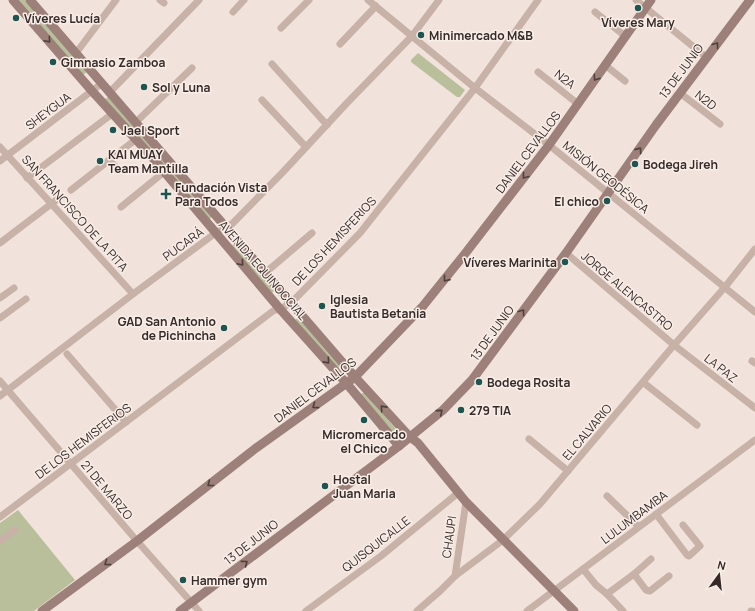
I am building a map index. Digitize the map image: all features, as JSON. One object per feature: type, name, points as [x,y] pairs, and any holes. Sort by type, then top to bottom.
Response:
[{"type":"main road","name":"AVENIDA EQUINOCCIAL","points":[[13,0],[164,172],[399,446]]},
{"type":"main road","name":"AVENIDA EQUINOCCIAL","points":[[30,0],[291,303],[356,377],[418,443],[466,502],[574,611]]},
{"type":"main road","name":"13 DE JUNIO","points":[[180,611],[399,446],[443,410],[472,380],[566,253],[706,57],[750,0]]},
{"type":"main road","name":"DANIEL CEVALLOS","points":[[42,611],[137,541],[256,448],[356,377],[423,306],[549,145],[648,4]]},
{"type":"street","points":[[76,53],[116,0]]},
{"type":"street","points":[[109,93],[199,0]]},
{"type":"street","points":[[233,12],[244,0]]},
{"type":"street","points":[[282,28],[308,0]]},
{"type":"street","name":"MISIÓN GEODÉSICA","points":[[368,0],[475,88],[549,145],[755,312]]},
{"type":"street","name":"PUCARÁ","points":[[0,396],[133,294],[225,226],[232,224],[412,36],[439,0]]},
{"type":"street","name":"DE LOS HEMISFERIOS","points":[[0,517],[273,311],[291,303],[360,233],[475,88],[538,0]]},
{"type":"street","points":[[636,0],[648,4],[706,57]]},
{"type":"street","points":[[340,44],[376,6]]},
{"type":"street","points":[[595,12],[625,36]]},
{"type":"street","points":[[272,64],[328,125]]},
{"type":"street","points":[[605,65],[625,81]]},
{"type":"street","points":[[135,123],[192,68]]},
{"type":"street","name":"N2A","points":[[538,72],[578,104]]},
{"type":"street","name":"SHEYGUA","points":[[0,161],[101,84]]},
{"type":"street","name":"N2D","points":[[680,93],[720,124]]},
{"type":"street","points":[[262,100],[306,147]]},
{"type":"street","points":[[27,178],[112,114]]},
{"type":"street","points":[[71,190],[135,140]]},
{"type":"street","name":"SAN FRANCISCO DE LA PITA","points":[[0,147],[133,294]]},
{"type":"street","points":[[109,160],[115,166]]},
{"type":"street","points":[[121,207],[164,172]]},
{"type":"street","points":[[0,243],[59,198]]},
{"type":"street","points":[[265,273],[312,233]]},
{"type":"street","name":"EL CALVARIO","points":[[417,611],[455,576],[503,540],[540,504],[725,287],[755,249]]},
{"type":"street","name":"JORGE ALENCASTRO","points":[[566,253],[674,345]]},
{"type":"street","points":[[0,298],[14,288]]},
{"type":"street","points":[[0,318],[26,299]]},
{"type":"street","name":"LA PAZ","points":[[674,345],[755,408]]},
{"type":"street","points":[[67,354],[126,422]]},
{"type":"street","name":"21 DE MARZO","points":[[0,381],[137,541],[200,611]]},
{"type":"street","points":[[644,383],[696,425]]},
{"type":"street","points":[[529,439],[568,471]]},
{"type":"street","name":"LULUMBAMBA","points":[[527,611],[638,526],[755,440]]},
{"type":"street","name":"QUISQUICALLE","points":[[306,611],[381,556],[458,492]]},
{"type":"street","points":[[607,496],[638,526]]},
{"type":"street","name":"CHAUPI","points":[[455,576],[466,502]]},
{"type":"street","points":[[656,514],[689,556],[700,546],[683,525]]},
{"type":"street","points":[[0,541],[15,530]]},
{"type":"street","points":[[607,594],[651,559]]},
{"type":"street","points":[[583,569],[596,585],[623,611]]},
{"type":"street","points":[[634,574],[646,590],[650,591],[669,576]]},
{"type":"green space","points":[[19,0],[25,0],[87,72],[83,75]]},
{"type":"green space","points":[[418,53],[465,90],[460,97],[457,97],[411,62],[411,60]]},
{"type":"green space","points":[[108,97],[212,217],[208,220],[104,100]]},
{"type":"green space","points":[[235,243],[275,290],[272,293],[232,246]]},
{"type":"green space","points":[[299,317],[341,365],[338,368],[295,320]]},
{"type":"green space","points":[[364,392],[395,428],[395,431],[393,432],[360,395]]},
{"type":"green space","points":[[18,510],[75,580],[34,611],[0,611],[0,523]]},
{"type":"place","name":"Víveres Mary","points":[[638,8]]},
{"type":"place","name":"Víveres Lucía","points":[[16,18]]},
{"type":"place","name":"Minimercado M&B","points":[[421,35]]},
{"type":"place","name":"Gimnasio Zamboa","points":[[53,62]]},
{"type":"place","name":"Sol y Luna","points":[[144,87]]},
{"type":"place","name":"Jael Sport","points":[[113,130]]},
{"type":"place","name":"KAI MUAY Team Mantilla","points":[[100,161]]},
{"type":"place","name":"Bodega Jireh","points":[[635,164]]},
{"type":"place","name":"Fundación Vista Para Todos","points":[[166,194]]},
{"type":"place","name":"El chico","points":[[607,201]]},
{"type":"place","name":"Víveres Marinita","points":[[565,262]]},
{"type":"place","name":"Iglesia Bautista Betania","points":[[322,306]]},
{"type":"place","name":"GAD San Antonio de Pichincha","points":[[224,328]]},
{"type":"place","name":"Bodega Rosita","points":[[479,382]]},
{"type":"place","name":"279 TIA","points":[[461,410]]},
{"type":"place","name":"Micromercado el Chico","points":[[364,420]]},
{"type":"place","name":"Hostal Juan Maria","points":[[325,486]]},
{"type":"place","name":"Hammer gym","points":[[183,580]]}]
